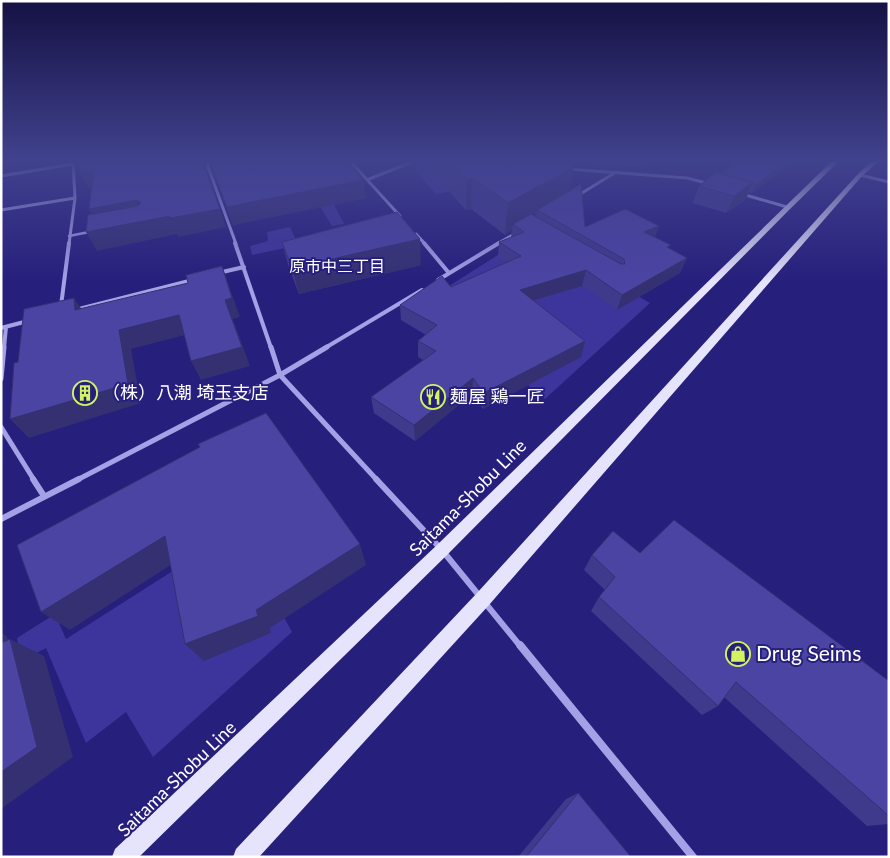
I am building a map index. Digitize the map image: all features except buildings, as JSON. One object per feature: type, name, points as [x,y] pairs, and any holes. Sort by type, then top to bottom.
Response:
[{"type":"main road","name":"Saitama-Shobu Line","points":[[123,857],[442,550],[793,202]]},
{"type":"main road","points":[[244,857],[483,599],[836,202]]},
{"type":"street","points":[[1,210],[50,202]]},
{"type":"street","points":[[60,314],[74,202]]},
{"type":"street","points":[[221,202],[280,375],[442,550],[693,857]]},
{"type":"street","points":[[388,202],[406,223]]},
{"type":"street","points":[[771,202],[788,207]]},
{"type":"street","points":[[412,230],[449,273]]},
{"type":"street","points":[[432,284],[521,230]]},
{"type":"street","points":[[215,274],[244,267]]},
{"type":"street","points":[[70,311],[196,279]]},
{"type":"street","points":[[1,519],[280,375],[424,289]]},
{"type":"street","points":[[1,379],[4,327],[33,320]]},
{"type":"street","points":[[1,427],[44,496]]},
{"type":"lane","points":[[70,236],[98,230]]},
{"type":"shaded area","points":[[317,202],[333,202],[344,224],[332,226]]},
{"type":"shaded area","points":[[290,227],[296,240],[290,247],[252,255],[250,246],[268,241],[267,232]]},
{"type":"shaded area","points":[[531,234],[650,303],[545,399],[480,346],[500,331],[449,286]]},
{"type":"shaded area","points":[[237,530],[292,632],[153,757],[126,712],[86,743],[46,648],[21,661],[17,638],[55,614],[66,639]]},
{"type":"place","name":"（株）八潮 埼玉支店","points":[[85,393]]},
{"type":"place","name":"麺屋 鶏一匠","points":[[433,397]]},
{"type":"place","name":"Drug Seims","points":[[738,654]]},
{"type":"district","name":"原市中三丁目","points":[[337,266]]}]
